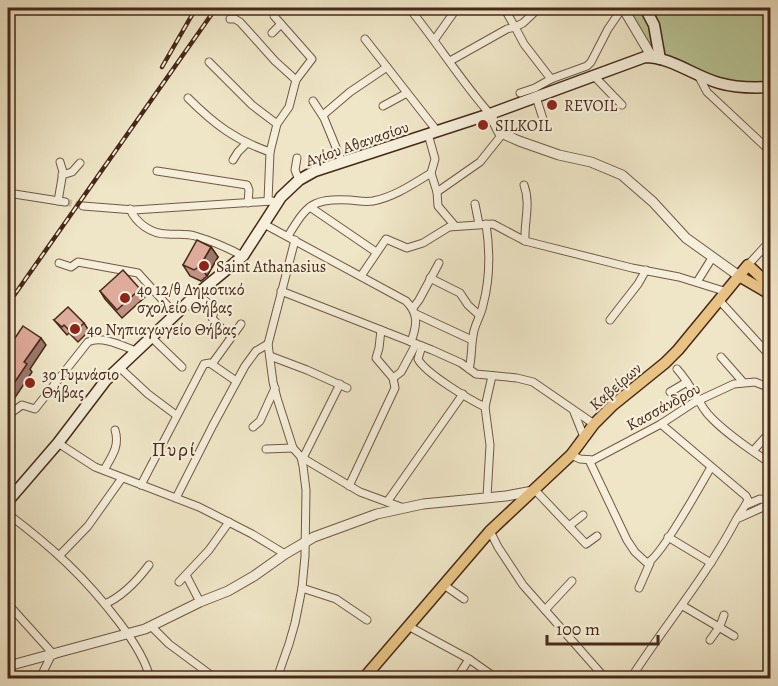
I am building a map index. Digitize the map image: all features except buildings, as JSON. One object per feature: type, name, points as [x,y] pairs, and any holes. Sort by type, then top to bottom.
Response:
[{"type":"main road","points":[[645,8],[654,25],[656,58],[720,84],[747,88],[771,87]]},
{"type":"main road","name":"Αγίου Αθανασίου","points":[[8,501],[119,367],[197,294],[243,256],[264,224],[273,201],[299,180],[315,171],[490,114],[645,57],[656,58]]},
{"type":"main road","points":[[748,266],[771,286]]},
{"type":"main road","name":"Καβείρων","points":[[364,678],[490,531],[571,455],[594,424],[683,345],[748,266]]},
{"type":"main road","points":[[739,276],[771,294]]},
{"type":"street","points":[[409,8],[435,39],[465,84],[490,114],[500,132],[500,137],[480,162],[437,192]]},
{"type":"street","points":[[435,39],[456,8]]},
{"type":"street","points":[[504,8],[524,44],[550,79]]},
{"type":"street","points":[[450,61],[507,28],[523,23],[539,8]]},
{"type":"street","points":[[520,93],[587,66],[614,19],[623,9],[656,58]]},
{"type":"street","points":[[83,206],[130,209],[273,201],[270,152],[277,124],[289,107],[296,80],[312,59],[274,16]]},
{"type":"street","points":[[230,19],[240,22],[275,61],[296,80]]},
{"type":"street","points":[[272,33],[280,24]]},
{"type":"street","points":[[365,39],[407,93],[432,132],[435,159],[431,173],[437,192],[438,206],[455,226]]},
{"type":"street","points":[[209,62],[252,105],[277,124]]},
{"type":"street","points":[[323,115],[350,92],[387,67]]},
{"type":"street","points":[[594,75],[622,105]]},
{"type":"street","points":[[698,75],[708,92],[771,150]]},
{"type":"street","points":[[383,106],[407,93]]},
{"type":"street","points":[[536,97],[544,122]]},
{"type":"street","points":[[188,98],[216,125],[247,143],[270,152]]},
{"type":"street","points":[[313,100],[323,115],[342,162]]},
{"type":"street","points":[[500,132],[540,149],[591,162],[622,175],[653,202],[677,231],[739,276]]},
{"type":"street","points":[[233,160],[247,143]]},
{"type":"street","points":[[297,158],[295,170],[299,180]]},
{"type":"street","points":[[8,193],[62,201],[60,162]]},
{"type":"street","points":[[62,175],[72,172],[80,163]]},
{"type":"street","points":[[157,171],[247,185],[249,187],[248,203]]},
{"type":"street","points":[[401,507],[349,486],[302,457],[293,448],[275,388],[268,344],[292,238],[298,220],[310,207],[317,201],[330,199],[372,201],[400,192],[431,173]]},
{"type":"street","points":[[524,185],[528,200],[524,229],[525,241]]},
{"type":"street","points":[[469,369],[472,340],[484,300],[488,260],[482,224],[475,204]]},
{"type":"street","points":[[310,207],[376,252]]},
{"type":"street","points":[[130,209],[135,219],[159,233],[194,236],[243,256]]},
{"type":"street","points":[[264,224],[406,301],[414,311],[417,323],[416,344],[420,364],[431,374],[485,406]]},
{"type":"street","points":[[361,276],[386,239],[407,248],[414,247],[443,230],[455,226],[482,224],[500,226],[525,241],[697,282],[723,296],[771,356]]},
{"type":"street","points":[[748,266],[771,241]]},
{"type":"street","points":[[697,282],[712,258]]},
{"type":"street","points":[[59,263],[71,267],[78,262],[98,264],[138,273],[176,315]]},
{"type":"street","points":[[414,311],[439,262]]},
{"type":"street","points":[[610,320],[646,270]]},
{"type":"street","points":[[430,278],[460,293],[479,315]]},
{"type":"street","points":[[281,291],[461,363],[482,376],[517,378],[533,382],[594,424]]},
{"type":"street","points":[[197,294],[213,306],[215,309],[212,318],[224,332],[231,336]]},
{"type":"street","points":[[414,311],[472,340]]},
{"type":"street","points":[[212,364],[241,324]]},
{"type":"street","points":[[349,486],[395,388],[393,378],[376,358],[381,330]]},
{"type":"street","points":[[151,338],[182,367]]},
{"type":"street","points":[[8,414],[22,405],[35,408],[88,342],[102,341],[136,351]]},
{"type":"street","points":[[176,498],[236,381],[251,357],[268,344]]},
{"type":"street","points":[[393,378],[401,372],[416,344]]},
{"type":"street","points":[[270,356],[343,386],[302,457],[306,490],[302,588],[289,644],[277,678]]},
{"type":"street","points":[[721,357],[743,382],[754,382],[771,388]]},
{"type":"street","points":[[141,485],[201,367],[206,362],[212,364],[236,381]]},
{"type":"street","points":[[119,367],[148,394],[176,415]]},
{"type":"street","points":[[677,369],[704,409],[753,451],[771,463]]},
{"type":"street","points":[[487,497],[490,445],[485,406],[492,376]]},
{"type":"street","points":[[670,392],[687,382]]},
{"type":"street","name":"Κασσάνδρου","points":[[589,459],[593,460],[699,400],[743,382]]},
{"type":"street","points":[[253,427],[260,421],[275,388]]},
{"type":"street","points":[[387,502],[463,394]]},
{"type":"street","points":[[574,412],[584,437]]},
{"type":"street","points":[[631,678],[683,606],[729,535],[748,500],[660,424]]},
{"type":"street","points":[[104,470],[118,441],[115,430]]},
{"type":"street","points":[[753,451],[771,432]]},
{"type":"street","points":[[58,443],[85,461],[104,470],[230,522],[285,554]]},
{"type":"street","points":[[266,449],[293,448]]},
{"type":"street","points":[[571,455],[580,459],[589,459],[627,540],[643,561],[650,563]]},
{"type":"street","points":[[639,588],[650,563],[681,519],[711,466]]},
{"type":"street","points":[[60,555],[88,526],[122,478]]},
{"type":"street","points":[[8,482],[17,492]]},
{"type":"street","points":[[8,666],[128,635],[151,626],[228,591],[305,541],[401,507],[487,497],[537,488],[586,544],[597,536]]},
{"type":"street","points":[[746,505],[760,499],[771,502]]},
{"type":"street","points":[[737,519],[771,502]]},
{"type":"street","points":[[8,514],[60,555],[105,604],[128,635],[148,670],[150,678]]},
{"type":"street","points":[[569,526],[583,515]]},
{"type":"street","points":[[179,582],[209,550],[230,522]]},
{"type":"street","points":[[490,531],[513,571],[605,678]]},
{"type":"street","points":[[668,537],[711,563]]},
{"type":"street","points":[[105,604],[130,587],[149,565]]},
{"type":"street","points":[[186,575],[200,602]]},
{"type":"street","points":[[545,610],[572,581]]},
{"type":"street","points":[[444,585],[464,599]]},
{"type":"street","points":[[302,588],[336,599],[368,620]]},
{"type":"street","points":[[8,604],[53,655]]},
{"type":"street","points":[[683,606],[734,636]]},
{"type":"street","points":[[710,640],[720,627],[723,615]]},
{"type":"street","points":[[151,626],[169,644],[215,678]]},
{"type":"street","points":[[410,627],[469,659],[496,678]]},
{"type":"street","points":[[40,678],[53,655]]},
{"type":"street","points":[[457,678],[469,659]]},
{"type":"green space","points":[[628,8],[770,8],[770,85],[718,80],[655,54]]},
{"type":"tunnel","points":[[65,202],[83,206]]},
{"type":"railway","points":[[162,67],[196,8]]},
{"type":"railway","points":[[8,304],[216,8]]},
{"type":"place","name":"REVOIL","points":[[552,105]]},
{"type":"place","name":"SILKOIL","points":[[483,125]]},
{"type":"place","name":"Saint Athanasius","points":[[204,266]]},
{"type":"place","name":"4ο 12/θ Δημοτικό σχολείο Θήβας","points":[[125,298]]},
{"type":"place","name":"4ο Νηπιαγωγείο Θήβας","points":[[75,329]]},
{"type":"place","name":"3ο Γυμνάσιο Θήβας","points":[[30,383]]},
{"type":"district","name":"Πυρί","points":[[174,449]]}]
